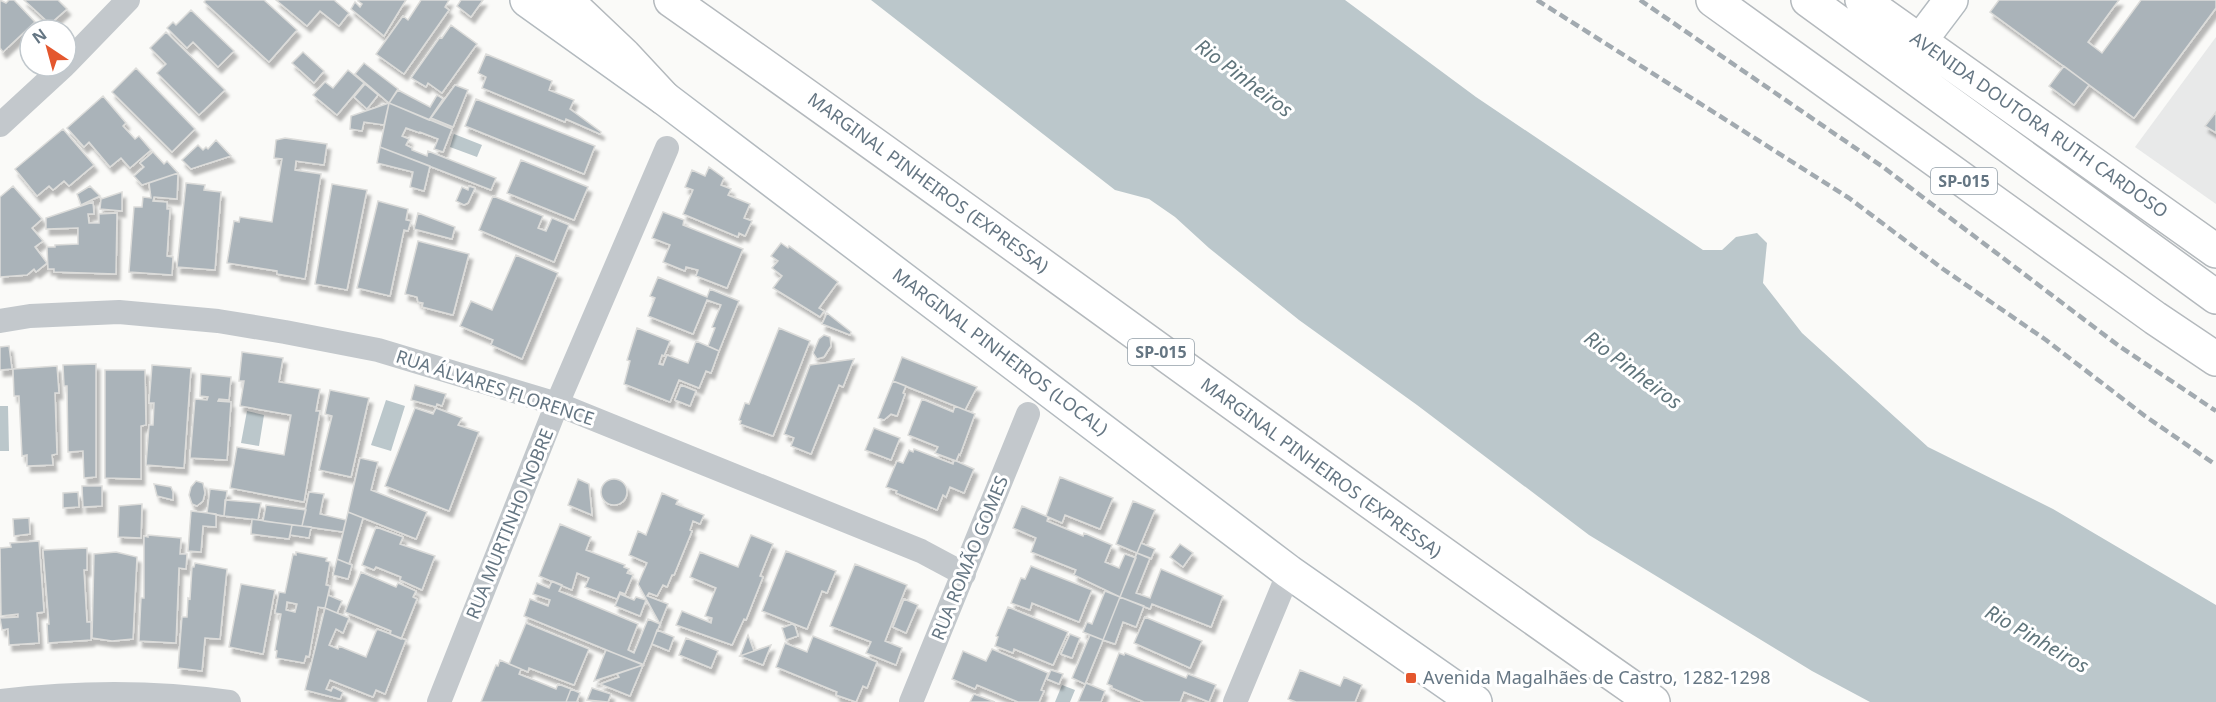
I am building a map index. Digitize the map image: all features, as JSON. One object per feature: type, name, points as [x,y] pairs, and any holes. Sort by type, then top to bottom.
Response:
[{"type":"main road","name":"MARGINAL PINHEIROS (LOCAL)","points":[[527,0],[664,98],[1289,572],[1475,702]]},
{"type":"main road","points":[[566,0],[624,55],[664,98]]},
{"type":"main road","name":"MARGINAL PINHEIROS (EXPRESSA)","points":[[671,0],[860,132],[1455,565],[1653,702]]},
{"type":"main road","name":"SP-015","points":[[1713,0],[2155,318],[2216,359]]},
{"type":"main road","points":[[1808,0],[2216,297]]},
{"type":"main road","name":"AVENIDA DOUTORA RUTH CARDOSO","points":[[1862,0],[2216,251]]},
{"type":"main road","points":[[1920,41],[1951,0]]},
{"type":"street","points":[[78,52],[128,0]]},
{"type":"street","points":[[0,125],[51,78]]},
{"type":"street","name":"RUA MURTINHO NOBRE","points":[[439,702],[557,404],[667,148]]},
{"type":"street","name":"RUA ÁLVARES FLORENCE","points":[[0,321],[30,316],[119,312],[230,323],[378,350],[557,404],[921,550],[964,574]]},
{"type":"street","name":"RUA ROMÃO GOMES","points":[[911,702],[1028,414]]},
{"type":"street","points":[[1235,702],[1289,572]]},
{"type":"street","points":[[0,701],[43,696],[125,694],[229,702]]},
{"type":"shaded area","points":[[2216,37],[2216,204],[2135,147]]},
{"type":"water","name":"Rio Pinheiros","points":[[871,0],[1345,0],[1476,97],[1703,250],[1722,250],[1736,237],[1757,233],[1767,243],[1763,283],[1802,333],[1928,447],[2053,509],[2216,605],[2216,702],[1870,702],[1812,671],[1589,535],[1417,405],[1299,320],[1209,248],[1175,217],[1149,199],[1115,190]]},
{"type":"water","points":[[454,134],[482,145],[477,157],[450,147]]},
{"type":"water","points":[[386,400],[405,406],[391,451],[371,445]]},
{"type":"water","points":[[0,406],[8,406],[9,451],[0,451]]},
{"type":"water","points":[[247,411],[264,415],[259,446],[241,443]]},
{"type":"water","points":[[1062,685],[1075,690],[1070,702],[1055,702]]},
{"type":"building","points":[[0,0],[6,3],[14,0],[31,18],[18,18],[18,38],[3,52],[0,48]]},
{"type":"building","points":[[24,0],[58,0],[67,9],[57,18],[44,18]]},
{"type":"building","points":[[206,0],[264,0],[297,30],[269,62],[204,2]]},
{"type":"building","points":[[276,0],[334,0],[349,13],[339,26],[320,11],[307,26]]},
{"type":"building","points":[[359,0],[406,0],[384,36],[351,9],[355,2],[360,7],[362,4]]},
{"type":"building","points":[[421,0],[449,0],[445,7],[449,10],[404,74],[376,54],[403,16],[408,20]]},
{"type":"building","points":[[461,0],[483,0],[471,17],[457,6]]},
{"type":"building","points":[[1999,0],[2119,0],[2088,42],[2102,53],[2141,0],[2216,0],[2216,8],[2134,118],[1990,12]]},
{"type":"building","points":[[191,10],[234,51],[218,67],[193,42],[187,48],[167,28],[173,22],[176,25]]},
{"type":"building","points":[[451,25],[477,44],[442,93],[428,83],[426,87],[411,78]]},
{"type":"building","points":[[166,32],[225,90],[199,115],[157,73],[166,64],[150,48]]},
{"type":"building","points":[[303,52],[324,71],[314,83],[292,63]]},
{"type":"building","points":[[486,54],[552,81],[549,90],[574,100],[570,109],[601,132],[600,134],[482,88],[486,77],[478,73]]},
{"type":"building","points":[[364,63],[398,89],[389,103],[355,74]]},
{"type":"building","points":[[2064,66],[2089,85],[2074,105],[2049,86]]},
{"type":"building","points":[[136,68],[195,129],[172,152],[112,92]]},
{"type":"building","points":[[348,70],[364,83],[337,115],[313,95],[325,82],[333,88]]},
{"type":"building","points":[[365,84],[378,95],[367,109],[354,97]]},
{"type":"building","points":[[455,85],[468,90],[453,127],[431,118]]},
{"type":"building","points":[[398,90],[430,107],[437,95],[443,99],[429,120],[389,103]]},
{"type":"building","points":[[103,96],[126,123],[123,126],[135,139],[139,136],[151,150],[130,168],[121,158],[110,167],[89,142],[84,147],[67,128]]},
{"type":"building","points":[[476,99],[595,146],[584,174],[465,126]]},
{"type":"building","points":[[389,103],[452,129],[443,152],[434,149],[438,139],[406,128],[402,136],[409,139],[406,145],[412,150],[427,156],[428,151],[496,178],[491,190],[380,147]]},
{"type":"building","points":[[389,103],[384,125],[364,122],[362,131],[350,129],[351,116]]},
{"type":"building","points":[[2216,112],[2216,133],[2205,126]]},
{"type":"building","points":[[63,129],[94,165],[69,186],[64,181],[53,190],[49,186],[37,196],[15,169]]},
{"type":"building","points":[[285,138],[327,144],[324,165],[296,161],[295,170],[321,174],[305,279],[277,274],[277,271],[227,263],[234,221],[239,222],[240,217],[272,222],[282,159],[274,158],[276,140]]},
{"type":"building","points":[[216,140],[231,156],[191,169],[182,160],[198,145],[203,150],[206,147],[208,149]]},
{"type":"building","points":[[380,147],[430,166],[424,191],[410,187],[413,172],[377,163]]},
{"type":"building","points":[[153,152],[164,164],[167,161],[178,173],[142,185],[134,176],[144,167],[140,163]]},
{"type":"building","points":[[521,160],[588,187],[574,220],[507,193]]},
{"type":"building","points":[[709,167],[724,178],[721,185],[731,189],[728,195],[750,204],[744,218],[752,221],[745,236],[739,233],[738,237],[683,214],[693,190],[685,187],[692,170],[705,176]]},
{"type":"building","points":[[178,173],[177,199],[154,197],[153,201],[167,202],[167,209],[170,209],[167,256],[173,257],[172,275],[129,272],[134,207],[142,207],[143,197],[151,198],[149,183]]},
{"type":"building","points":[[186,183],[205,185],[204,190],[221,192],[215,270],[177,267]]},
{"type":"building","points":[[332,184],[367,190],[347,290],[315,284]]},
{"type":"building","points":[[13,186],[42,219],[32,228],[43,241],[35,247],[47,263],[36,272],[34,269],[27,275],[0,277],[0,197]]},
{"type":"building","points":[[90,186],[100,196],[81,205],[77,194]]},
{"type":"building","points":[[469,186],[475,188],[468,203],[464,205],[456,201],[462,187],[468,190]]},
{"type":"building","points":[[122,192],[122,211],[100,209],[101,199]]},
{"type":"building","points":[[493,196],[543,216],[538,228],[546,231],[552,218],[569,225],[554,262],[479,230]]},
{"type":"building","points":[[378,201],[408,209],[406,220],[411,221],[408,231],[404,230],[390,296],[357,288]]},
{"type":"building","points":[[93,202],[94,214],[88,214],[89,223],[99,223],[99,214],[117,213],[116,274],[54,272],[54,269],[48,269],[47,247],[78,244],[78,228],[46,229],[46,218]]},
{"type":"building","points":[[663,212],[684,220],[683,225],[743,249],[727,288],[696,276],[698,270],[686,267],[685,271],[663,262],[670,245],[652,238]]},
{"type":"building","points":[[418,213],[455,227],[452,239],[414,229]]},
{"type":"building","points":[[418,241],[469,254],[453,315],[422,307],[423,303],[418,302],[417,297],[405,294]]},
{"type":"building","points":[[781,243],[788,248],[789,246],[838,282],[819,308],[824,311],[820,317],[773,288],[782,276],[772,268],[778,261],[771,256]]},
{"type":"building","points":[[516,255],[558,273],[522,359],[491,345],[493,340],[460,326],[471,301],[492,310]]},
{"type":"building","points":[[658,277],[707,297],[710,289],[739,301],[719,351],[708,346],[715,328],[712,327],[721,305],[707,300],[693,334],[648,316],[655,298],[650,296]]},
{"type":"building","points":[[827,313],[851,332],[850,335],[822,324]]},
{"type":"building","points":[[637,328],[670,341],[659,364],[663,365],[667,355],[688,363],[696,341],[719,351],[711,373],[706,371],[699,388],[679,380],[670,402],[624,384],[630,361],[627,360]]},
{"type":"building","points":[[779,328],[810,341],[773,436],[740,424],[739,420],[745,403],[749,404]]},
{"type":"building","points":[[824,335],[830,337],[831,346],[824,357],[817,359],[813,353],[819,339]]},
{"type":"building","points":[[9,346],[12,369],[0,370],[0,347]]},
{"type":"building","points":[[242,352],[283,358],[279,382],[320,389],[316,411],[320,411],[304,502],[230,488],[237,447],[284,455],[291,415],[240,406],[244,381],[239,381]]},
{"type":"building","points":[[902,357],[977,387],[965,410],[893,381]]},
{"type":"building","points":[[854,359],[843,387],[839,385],[811,454],[791,446],[794,438],[784,434],[810,365]]},
{"type":"building","points":[[96,364],[96,477],[84,478],[83,451],[68,452],[67,386],[64,386],[63,365]]},
{"type":"building","points":[[152,365],[191,368],[184,468],[146,465],[149,425],[153,425],[154,403],[149,403]]},
{"type":"building","points":[[57,366],[59,393],[55,393],[57,454],[52,455],[53,465],[27,466],[27,455],[22,456],[19,396],[14,396],[13,369]]},
{"type":"building","points":[[105,370],[145,370],[146,425],[141,426],[141,479],[105,478]]},
{"type":"building","points":[[201,374],[231,377],[229,400],[219,399],[218,401],[231,402],[227,460],[190,458],[195,399],[207,400],[208,397],[200,396]]},
{"type":"building","points":[[893,381],[906,386],[903,393],[905,394],[897,416],[891,414],[884,420],[878,418]]},
{"type":"building","points":[[415,385],[446,394],[442,406],[437,404],[436,407],[411,400]]},
{"type":"building","points":[[681,385],[696,391],[690,406],[675,400]]},
{"type":"building","points":[[330,390],[369,398],[351,477],[319,470],[332,416],[325,414]]},
{"type":"building","points":[[922,399],[953,412],[955,406],[975,414],[956,461],[935,453],[938,447],[908,435]]},
{"type":"building","points":[[415,408],[433,414],[436,408],[462,418],[458,425],[479,432],[449,511],[385,486]]},
{"type":"building","points":[[874,428],[900,438],[891,460],[865,450]]},
{"type":"building","points":[[914,449],[953,464],[954,460],[974,469],[964,493],[950,487],[946,497],[943,495],[937,510],[886,487],[897,461],[903,463],[909,450],[913,452]]},
{"type":"building","points":[[360,458],[378,462],[371,490],[427,512],[416,539],[348,512]]},
{"type":"building","points":[[1060,477],[1113,498],[1100,529],[1065,515],[1062,523],[1046,516]]},
{"type":"building","points":[[578,479],[589,484],[592,515],[568,505]]},
{"type":"building","points":[[614,479],[623,483],[627,492],[623,501],[614,505],[605,501],[601,492],[605,483]]},
{"type":"building","points":[[196,481],[203,483],[205,493],[203,501],[197,506],[192,504],[189,495]]},
{"type":"building","points":[[154,484],[171,487],[173,500],[157,496]]},
{"type":"building","points":[[82,486],[102,486],[102,506],[83,507]]},
{"type":"building","points":[[210,489],[227,491],[224,516],[207,513]]},
{"type":"building","points":[[78,492],[79,507],[63,508],[63,493]]},
{"type":"building","points":[[309,492],[324,494],[320,514],[346,520],[343,532],[302,526]]},
{"type":"building","points":[[662,493],[678,500],[676,504],[704,515],[700,524],[693,521],[690,530],[692,531],[667,587],[663,585],[657,596],[649,593],[647,596],[668,604],[660,624],[638,584],[647,563],[629,555],[638,531],[646,535]]},
{"type":"building","points":[[225,500],[261,503],[258,520],[224,516]]},
{"type":"building","points":[[1133,501],[1155,510],[1137,553],[1116,544]]},
{"type":"building","points":[[142,504],[141,538],[118,537],[119,506]]},
{"type":"building","points":[[266,505],[306,510],[302,526],[263,521]]},
{"type":"building","points":[[1022,506],[1048,517],[1047,521],[1112,545],[1105,562],[1119,568],[1125,554],[1136,558],[1120,597],[1074,575],[1076,570],[1031,552],[1036,538],[1013,528]]},
{"type":"building","points":[[191,511],[216,514],[216,527],[203,526],[201,552],[188,551]]},
{"type":"building","points":[[348,512],[363,518],[349,564],[337,559]]},
{"type":"building","points":[[29,518],[30,534],[14,536],[13,519]]},
{"type":"building","points":[[252,519],[292,525],[289,539],[251,534]]},
{"type":"building","points":[[560,524],[591,537],[586,550],[625,565],[624,567],[629,569],[627,573],[633,575],[625,594],[620,592],[617,599],[585,587],[589,578],[577,573],[572,590],[539,576]]},
{"type":"building","points":[[292,525],[311,527],[309,538],[290,535]]},
{"type":"building","points":[[376,527],[403,537],[400,544],[435,556],[422,590],[400,580],[401,577],[376,567],[374,570],[362,565]]},
{"type":"building","points":[[148,535],[181,538],[180,554],[187,554],[186,569],[179,568],[176,643],[139,641],[141,598],[144,598],[144,536],[148,537]]},
{"type":"building","points":[[751,535],[773,544],[746,620],[744,619],[732,645],[676,625],[682,611],[711,623],[712,618],[705,616],[716,588],[690,577],[700,552],[738,567]]},
{"type":"building","points":[[39,541],[44,612],[37,613],[39,643],[9,645],[8,629],[2,630],[0,618],[18,617],[18,614],[1,616],[0,548],[11,547],[10,543]]},
{"type":"building","points":[[1141,543],[1155,549],[1151,559],[1137,553]]},
{"type":"building","points":[[1180,544],[1193,553],[1183,567],[1170,557]]},
{"type":"building","points":[[87,548],[87,570],[84,570],[87,622],[91,622],[91,640],[48,643],[47,624],[49,624],[43,550]]},
{"type":"building","points":[[786,551],[836,571],[827,593],[822,591],[807,629],[762,611]]},
{"type":"building","points":[[116,552],[137,557],[133,639],[112,641],[92,638],[94,554]]},
{"type":"building","points":[[296,552],[327,558],[326,561],[330,562],[326,585],[330,586],[325,608],[318,607],[309,657],[306,656],[304,663],[276,658],[277,651],[275,650],[281,614],[275,613],[279,592],[285,593],[293,554],[296,555]],"holes":[[[287,602],[297,604],[295,612],[286,610]]]},
{"type":"building","points":[[1137,553],[1150,558],[1136,593],[1150,598],[1161,569],[1223,596],[1211,627],[1152,604],[1150,609],[1120,597]]},
{"type":"building","points":[[337,559],[352,565],[348,579],[333,575]]},
{"type":"building","points":[[195,563],[227,569],[220,639],[205,638],[202,671],[178,668],[182,617],[187,617],[192,567]]},
{"type":"building","points":[[855,564],[907,585],[885,641],[902,648],[896,665],[866,653],[871,642],[830,626]]},
{"type":"building","points":[[1031,566],[1092,590],[1079,622],[1032,603],[1030,610],[1011,603],[1021,578],[1025,579]]},
{"type":"building","points":[[361,572],[396,587],[398,583],[416,591],[413,597],[417,599],[401,639],[390,634],[391,631],[345,612]]},
{"type":"building","points":[[552,581],[562,585],[559,591],[638,624],[628,650],[634,653],[648,619],[660,624],[643,665],[524,616],[530,599],[548,606],[550,600],[533,594],[537,583],[549,588]]},
{"type":"building","points":[[241,584],[275,590],[263,654],[229,647]]},
{"type":"building","points":[[1105,591],[1120,597],[1103,640],[1083,632],[1087,622],[1092,624]]},
{"type":"building","points":[[620,594],[634,600],[636,597],[646,600],[640,616],[615,606]]},
{"type":"building","points":[[328,595],[342,601],[337,613],[325,608]]},
{"type":"building","points":[[1120,597],[1144,606],[1136,627],[1123,622],[1115,644],[1103,640]]},
{"type":"building","points":[[904,599],[918,605],[906,633],[893,627]]},
{"type":"building","points":[[1008,607],[1068,632],[1053,665],[1014,649],[1013,653],[995,646],[998,637],[996,636]]},
{"type":"building","points":[[325,608],[349,618],[343,633],[336,629],[329,645],[338,649],[339,646],[366,657],[377,629],[406,640],[385,694],[376,690],[373,697],[330,680],[326,689],[331,691],[333,687],[343,692],[340,699],[305,690]]},
{"type":"building","points":[[1145,617],[1202,641],[1190,668],[1134,643]]},
{"type":"building","points":[[526,623],[589,649],[574,685],[529,668],[528,672],[509,664]]},
{"type":"building","points":[[792,624],[798,636],[786,640],[782,628]]},
{"type":"building","points":[[657,630],[674,637],[669,651],[652,644]]},
{"type":"building","points":[[1070,634],[1080,638],[1072,658],[1061,654]]},
{"type":"building","points":[[748,635],[754,651],[740,656]]},
{"type":"building","points":[[1090,635],[1103,640],[1085,684],[1072,678]]},
{"type":"building","points":[[813,636],[877,662],[867,688],[863,686],[856,702],[776,667],[785,643],[807,652]]},
{"type":"building","points":[[686,638],[718,651],[711,668],[679,655]]},
{"type":"building","points":[[771,645],[763,665],[740,656],[754,651]]},
{"type":"building","points":[[992,649],[1048,673],[1039,702],[1018,702],[977,685],[975,689],[952,679],[963,651],[986,661]]},
{"type":"building","points":[[606,650],[642,664],[643,665],[594,681]]},
{"type":"building","points":[[1119,653],[1124,655],[1125,653],[1186,678],[1188,674],[1216,685],[1209,702],[1184,692],[1180,702],[1144,702],[1112,688],[1107,684]]},
{"type":"building","points":[[500,660],[521,669],[519,674],[556,689],[558,684],[571,689],[566,702],[481,702]]},
{"type":"building","points":[[643,665],[630,696],[600,684],[619,677],[617,674]]},
{"type":"building","points":[[1051,670],[1063,674],[1059,684],[1047,679]]},
{"type":"building","points":[[1300,670],[1340,686],[1344,677],[1362,685],[1355,702],[1296,702],[1288,699]]},
{"type":"building","points":[[1086,683],[1105,691],[1101,702],[1078,702]]},
{"type":"building","points":[[592,688],[611,694],[608,702],[587,700]]},
{"type":"building","points":[[571,689],[580,693],[578,702],[566,702]]},
{"type":"building","points":[[974,694],[995,702],[970,702]]},
{"type":"railway","points":[[1537,0],[1849,198],[1943,269],[2046,340],[2145,416],[2216,465]]},
{"type":"railway","points":[[1640,0],[1883,167],[2119,346],[2216,411]]},
{"type":"place","name":"Avenida Magalhães de Castro, 1282-1298","points":[[1411,678]]}]
